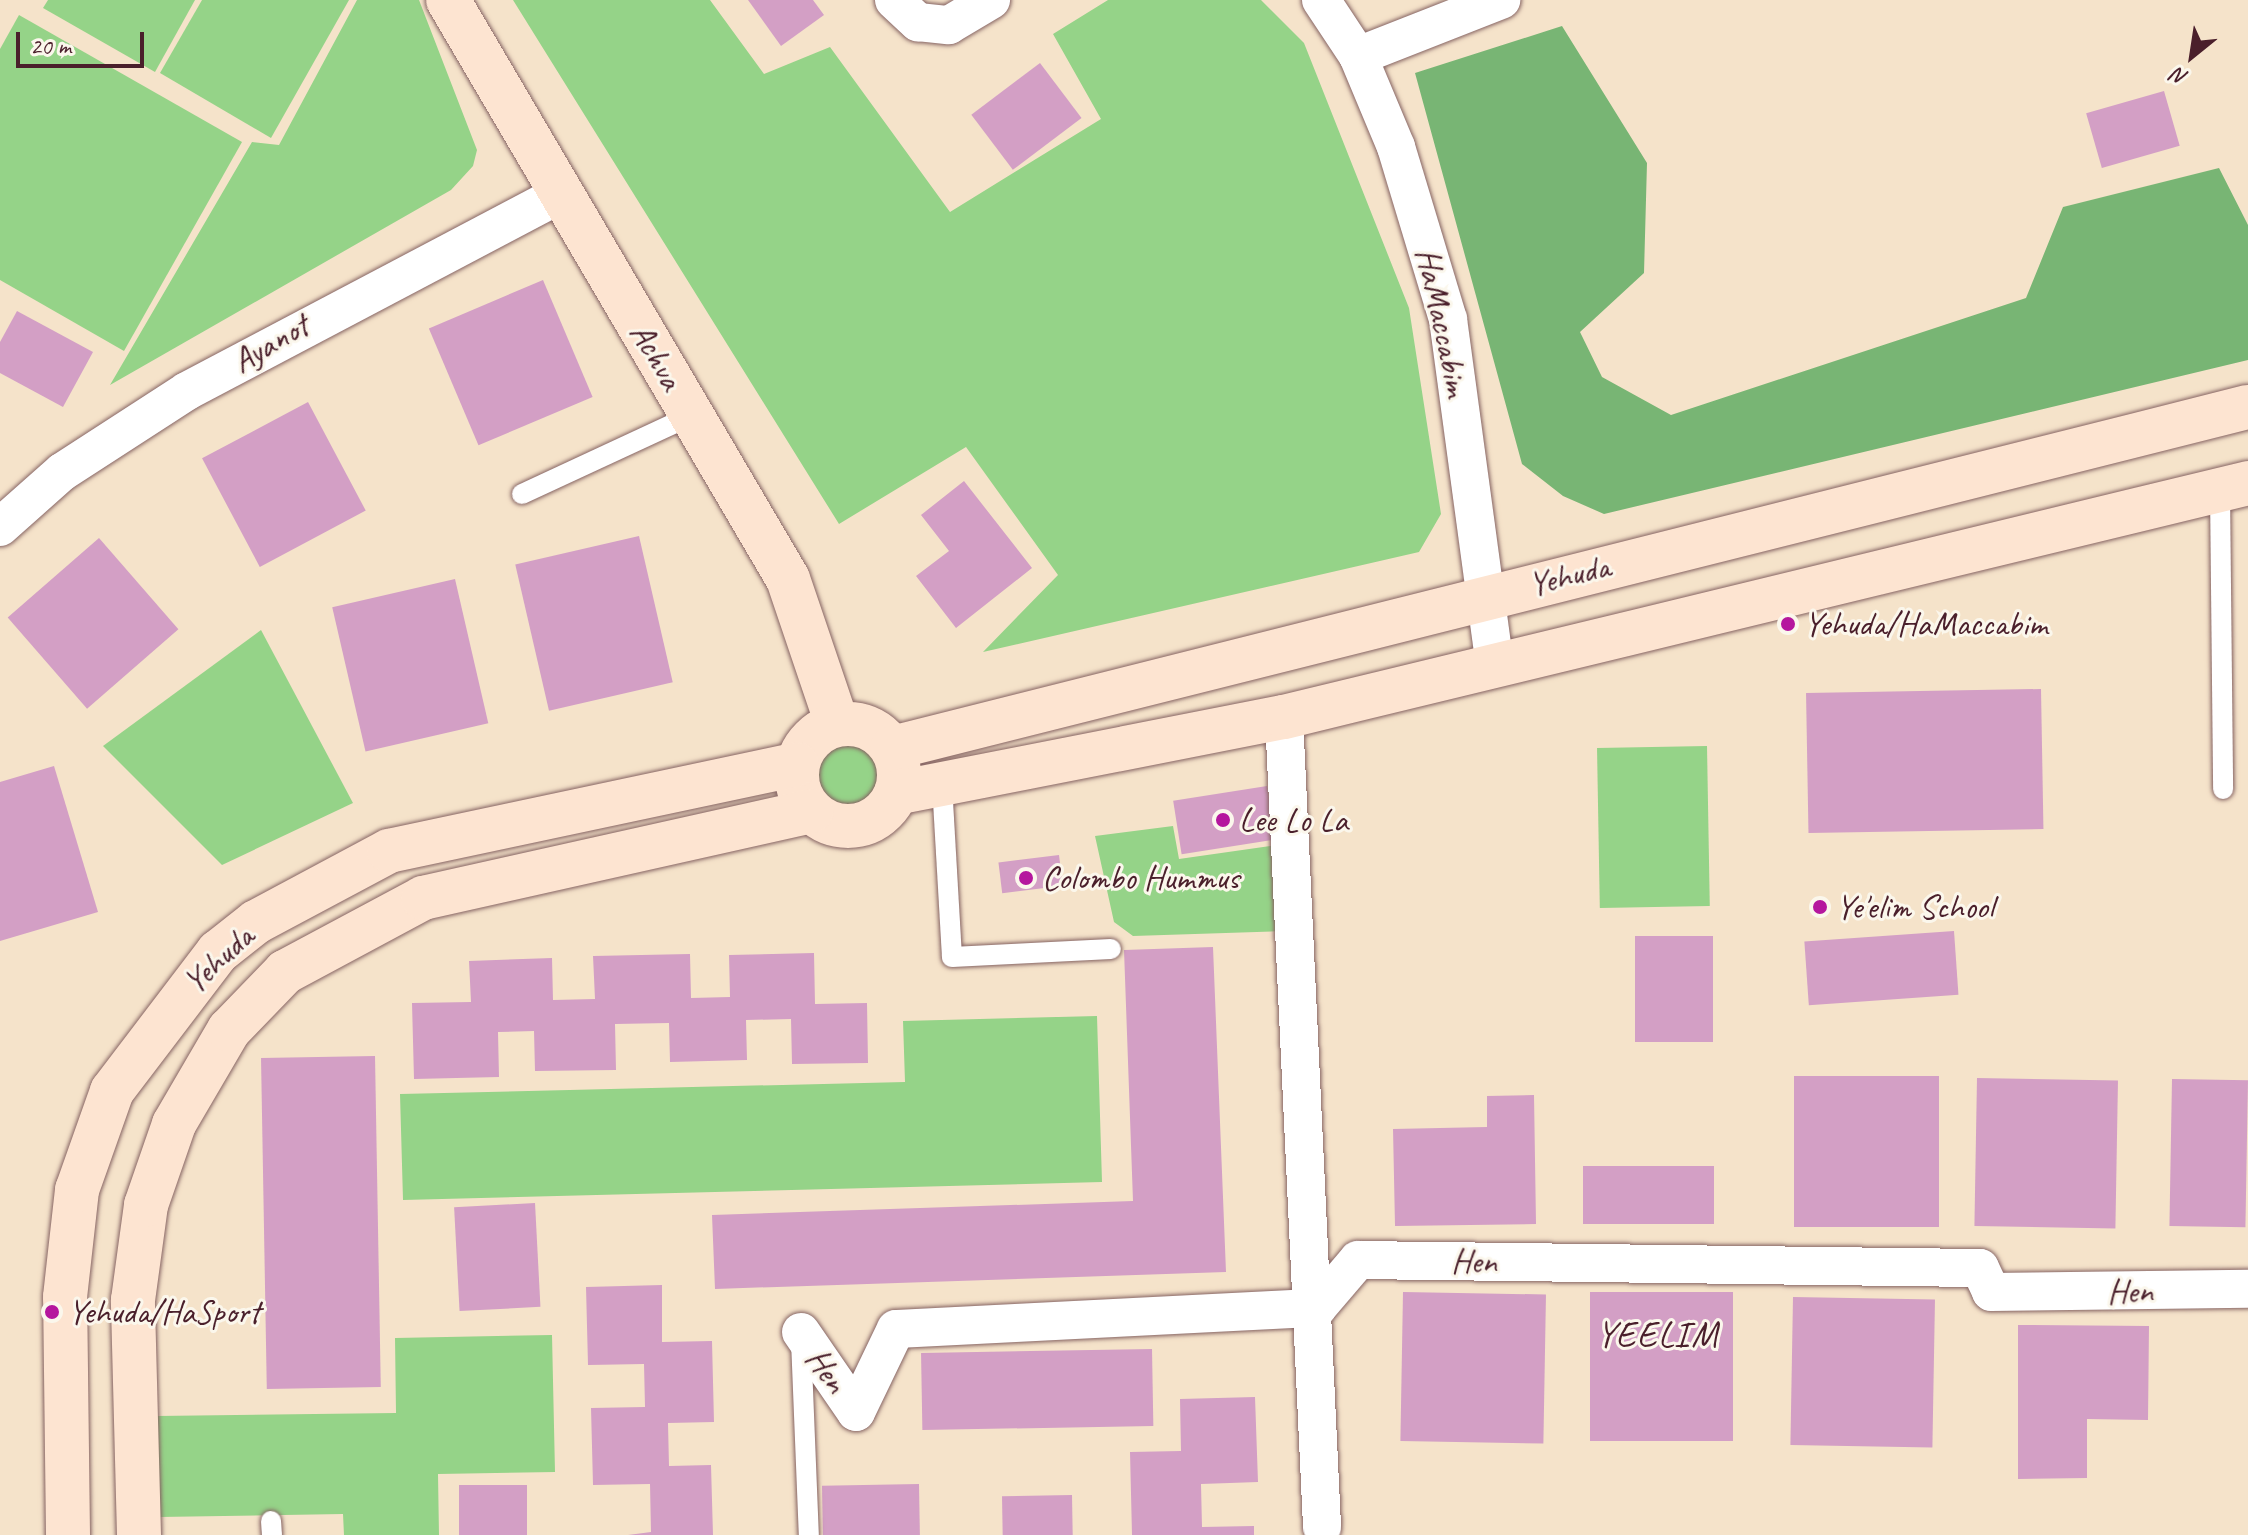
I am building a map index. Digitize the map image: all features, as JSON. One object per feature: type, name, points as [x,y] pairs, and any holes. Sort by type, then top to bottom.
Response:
[{"type":"street","name":"Achva","points":[[448,0],[788,579],[837,724]]},
{"type":"street","points":[[894,0],[918,22],[949,25],[991,0]]},
{"type":"street","name":"HaMaccabim","points":[[1321,0],[1358,56],[1405,175],[1448,319],[1489,595],[1495,665]]},
{"type":"street","points":[[1358,56],[1501,0]]},
{"type":"street","name":"Ayanot","points":[[0,527],[62,472],[187,391],[315,317],[562,193]]},
{"type":"street","name":"Yehuda","points":[[892,748],[1489,595],[2248,407]]},
{"type":"street","name":"Yehuda","points":[[896,793],[1284,717],[2234,486]]},
{"type":"street","points":[[1284,717],[1317,1308],[1322,1531]]},
{"type":"street","points":[[837,724],[874,730],[892,748],[896,793],[888,808],[859,825],[811,811],[797,764],[812,738],[837,724]]},
{"type":"street","name":"Yehuda","points":[[68,1535],[65,1297],[77,1190],[112,1091],[218,952],[256,922],[389,851],[797,764]]},
{"type":"street","name":"Yehuda","points":[[139,1535],[133,1300],[146,1205],[174,1124],[229,1030],[285,972],[423,898],[811,811]]},
{"type":"street","name":"Hen","points":[[801,1332],[856,1412],[896,1329],[1317,1308],[1358,1260],[1980,1268],[1991,1292],[2248,1289]]},
{"type":"lane","points":[[522,494],[692,415]]},
{"type":"lane","points":[[2223,789],[2234,486]]},
{"type":"lane","points":[[942,784],[952,957],[1111,949]]},
{"type":"lane","points":[[801,1332],[809,1535]]},
{"type":"green space","points":[[48,0],[195,0],[155,72],[43,8]]},
{"type":"green space","points":[[202,0],[349,0],[271,138],[160,73]]},
{"type":"green space","points":[[357,0],[419,0],[477,150],[473,166],[451,190],[110,385],[252,142],[279,145]]},
{"type":"green space","points":[[513,0],[710,0],[764,74],[830,47],[950,212],[1101,119],[1053,34],[1108,0],[1261,0],[1304,43],[1409,308],[1441,514],[1419,552],[983,652],[1058,575],[966,447],[839,524]]},
{"type":"green space","points":[[19,15],[242,142],[124,351],[0,280],[0,49]]},
{"type":"green space","points":[[1562,26],[1647,163],[1644,273],[1580,332],[1602,377],[1671,415],[2026,298],[2063,207],[2219,168],[2248,225],[2248,360],[1604,514],[1563,496],[1522,464],[1415,73]]},
{"type":"green space","points":[[261,630],[353,803],[222,865],[103,746]]},
{"type":"green space","points":[[841,737],[855,737],[869,743],[880,754],[886,775],[883,790],[875,802],[855,813],[841,813],[827,807],[816,796],[810,782],[810,768],[816,754],[827,743]]},
{"type":"green space","points":[[1707,746],[1710,906],[1600,908],[1597,748]]},
{"type":"green space","points":[[1173,826],[1179,859],[1277,845],[1285,931],[1133,936],[1114,922],[1095,836]]},
{"type":"green space","points":[[1097,1016],[1102,1182],[403,1200],[400,1094],[905,1082],[903,1021]]},
{"type":"green space","points":[[552,1335],[555,1472],[438,1474],[439,1535],[344,1535],[343,1514],[159,1517],[157,1416],[396,1413],[395,1338]]},
{"type":"building","points":[[748,0],[813,0],[824,15],[781,46]]},
{"type":"building","points":[[1040,63],[1082,118],[1013,170],[971,115]]},
{"type":"building","points":[[2164,91],[2180,146],[2102,168],[2086,113]]},
{"type":"building","points":[[543,280],[593,397],[478,445],[429,328]]},
{"type":"building","points":[[17,311],[93,352],[63,407],[0,373],[0,342]]},
{"type":"building","points":[[308,402],[366,511],[260,567],[202,458]]},
{"type":"building","points":[[964,481],[1032,568],[956,628],[916,576],[949,551],[921,515]]},
{"type":"building","points":[[639,536],[673,682],[549,711],[515,565]]},
{"type":"building","points":[[99,538],[178,629],[87,709],[8,617]]},
{"type":"building","points":[[455,579],[488,723],[366,752],[332,607]]},
{"type":"building","points":[[2041,689],[2043,829],[1808,833],[1806,693]]},
{"type":"building","points":[[54,766],[98,912],[0,941],[0,782]]},
{"type":"building","points":[[1267,786],[1275,839],[1182,854],[1173,801]]},
{"type":"building","points":[[1059,855],[1063,886],[1002,893],[998,862]]},
{"type":"building","points":[[1954,931],[1958,995],[1809,1005],[1804,941]]},
{"type":"building","points":[[1635,936],[1713,936],[1713,1042],[1635,1042]]},
{"type":"building","points":[[1213,947],[1226,1272],[715,1289],[712,1215],[1133,1201],[1124,950]]},
{"type":"building","points":[[814,953],[815,1004],[867,1003],[868,1063],[792,1064],[791,1019],[746,1020],[747,1060],[670,1062],[669,1023],[615,1024],[616,1070],[535,1071],[534,1031],[498,1032],[499,1077],[414,1079],[412,1003],[471,1002],[469,961],[552,958],[553,1000],[595,999],[593,956],[690,954],[691,998],[730,997],[729,955]]},
{"type":"building","points":[[375,1056],[381,1387],[267,1389],[261,1058]]},
{"type":"building","points":[[1794,1076],[1939,1076],[1939,1227],[1794,1227]]},
{"type":"building","points":[[1977,1078],[2118,1080],[2115,1228],[1974,1226]]},
{"type":"building","points":[[2172,1079],[2248,1080],[2245,1227],[2169,1226]]},
{"type":"building","points":[[1534,1095],[1536,1224],[1395,1226],[1393,1129],[1487,1127],[1487,1096]]},
{"type":"building","points":[[1583,1166],[1714,1166],[1714,1224],[1583,1224]]},
{"type":"building","points":[[535,1203],[540,1307],[460,1311],[454,1207]]},
{"type":"building","points":[[662,1285],[662,1342],[712,1341],[714,1422],[668,1423],[669,1466],[711,1465],[713,1535],[628,1535],[651,1532],[650,1484],[593,1485],[591,1408],[645,1407],[644,1364],[588,1365],[586,1287]]},
{"type":"building","points":[[1403,1292],[1546,1294],[1543,1443],[1400,1441]]},
{"type":"building","points":[[1590,1292],[1733,1292],[1733,1441],[1590,1441]]},
{"type":"building","points":[[1793,1297],[1935,1299],[1932,1447],[1790,1445]]},
{"type":"building","points":[[2018,1325],[2149,1326],[2148,1420],[2087,1419],[2087,1478],[2018,1479]]},
{"type":"building","points":[[1152,1349],[1153,1426],[922,1430],[921,1353]]},
{"type":"building","points":[[1255,1397],[1258,1482],[1201,1484],[1202,1527],[1254,1526],[1254,1535],[1132,1535],[1130,1452],[1181,1451],[1180,1399]]},
{"type":"building","points":[[919,1484],[920,1535],[823,1535],[822,1486]]},
{"type":"building","points":[[459,1485],[527,1485],[527,1535],[459,1535]]},
{"type":"building","points":[[1072,1495],[1073,1535],[1003,1535],[1002,1496]]},
{"type":"place","name":"Yehuda/HaMaccabim","points":[[1788,624]]},
{"type":"place","name":"Lee Lo La","points":[[1223,820]]},
{"type":"place","name":"Colombo Hummus","points":[[1026,878]]},
{"type":"place","name":"Ye'elim School","points":[[1820,907]]},
{"type":"place","name":"Yehuda/HaSport","points":[[52,1312]]},
{"type":"district","name":"YEELIM","points":[[1658,1335]]}]
